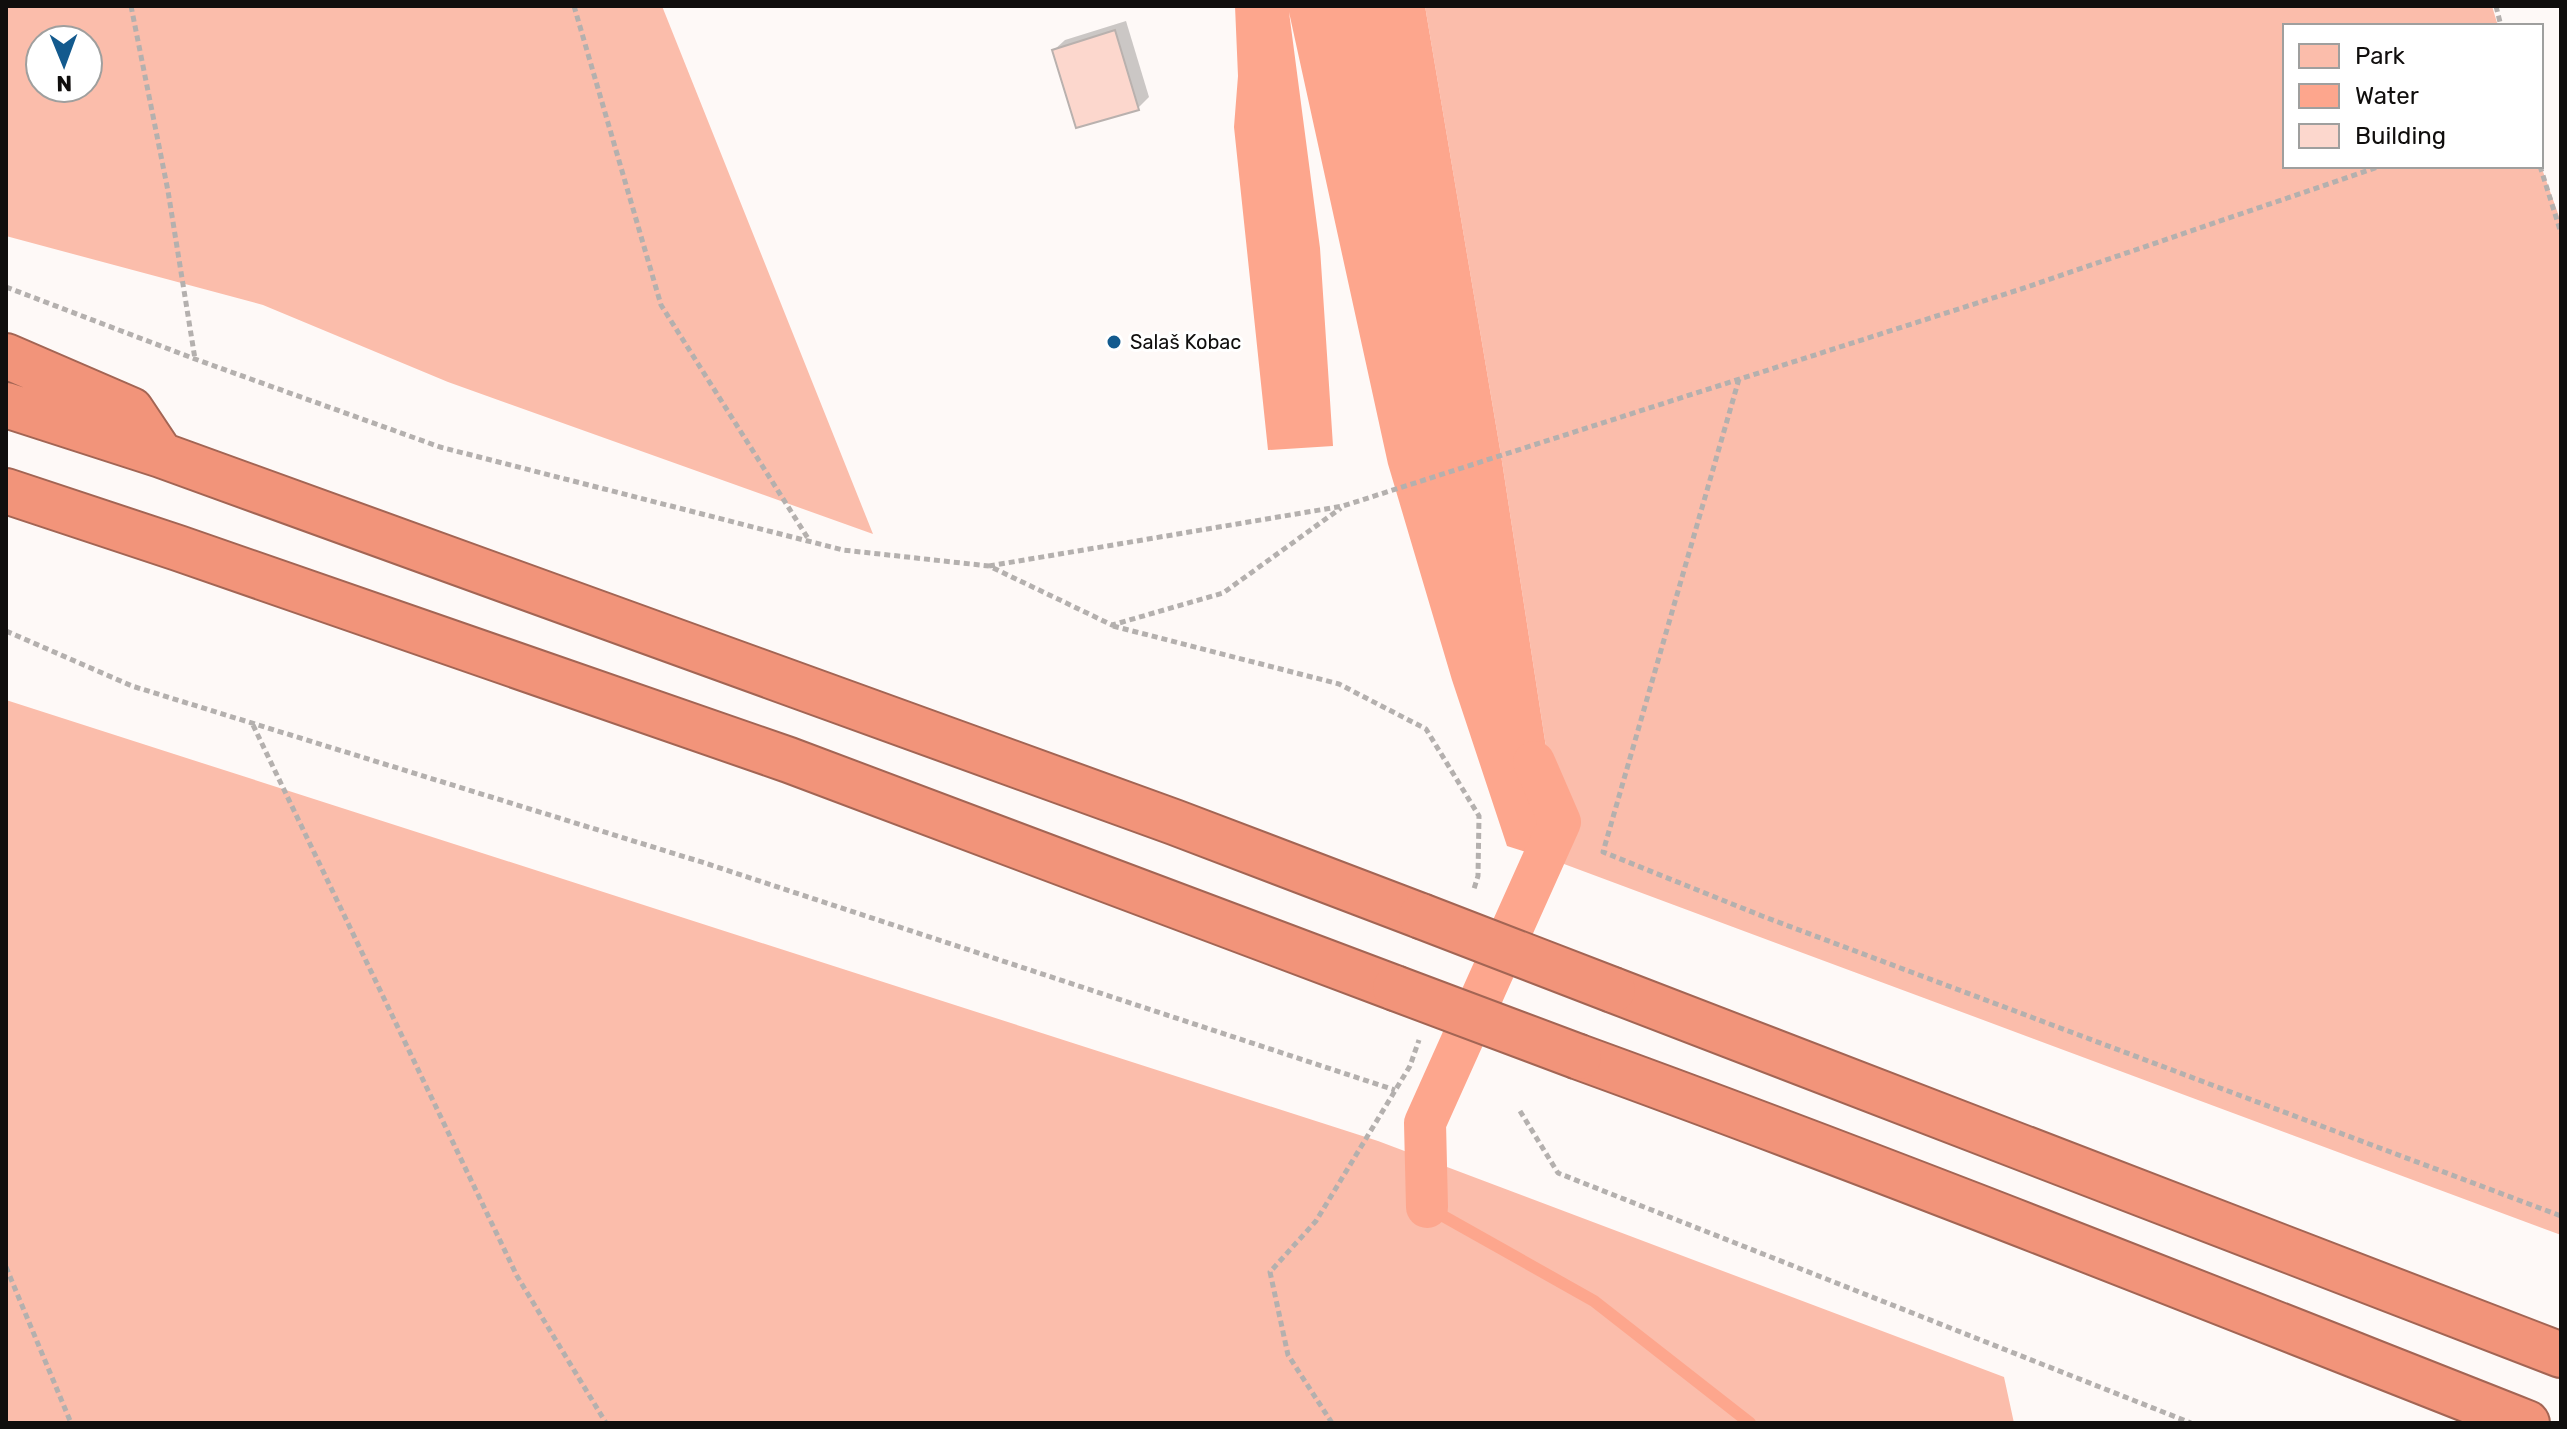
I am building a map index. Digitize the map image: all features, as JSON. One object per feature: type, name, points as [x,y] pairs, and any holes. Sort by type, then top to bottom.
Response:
[{"type":"highway","points":[[6,356],[131,410],[161,455]]},
{"type":"highway","points":[[6,405],[161,455],[1174,822],[2561,1355]]},
{"type":"highway","points":[[6,491],[789,760],[2125,1265],[2527,1423]]},
{"type":"path","points":[[131,6],[168,191],[195,359]]},
{"type":"path","points":[[574,6],[661,305],[809,541]]},
{"type":"path","points":[[6,287],[440,447],[843,550],[989,566],[1343,506],[2021,289],[2375,168]]},
{"type":"path","points":[[2541,168],[2561,233]]},
{"type":"path","points":[[1739,379],[1603,852],[1762,916],[2561,1216]]},
{"type":"path","points":[[989,566],[1112,625],[1223,593],[1343,506]]},
{"type":"path","points":[[6,631],[132,686],[708,864],[1395,1090]]},
{"type":"path","points":[[253,724],[517,1276],[606,1423]]},
{"type":"path","points":[[1520,1111],[1558,1173],[2191,1423]]},
{"type":"path","points":[[6,1267],[71,1423]]},
{"type":"green space","points":[[6,6],[662,6],[873,534],[448,382],[263,305],[6,236]]},
{"type":"green space","points":[[1425,6],[2492,6],[2497,24],[2283,24],[2283,168],[2542,168],[2561,222],[2561,1235],[1564,864],[1501,455]]},
{"type":"green space","points":[[6,700],[1378,1141],[2004,1377],[2014,1423],[6,1423]]},
{"type":"water","points":[[1235,6],[1425,6],[1501,455],[1564,864],[1507,846],[1452,680],[1388,464],[1289,12],[1320,248],[1333,446],[1268,450],[1234,127],[1238,76]]},
{"type":"building","points":[[1115,30],[1139,110],[1076,128],[1052,50]]},
{"type":"waterway","points":[[1427,1207],[1425,1123],[1560,822],[1534,762]]},
{"type":"waterway","points":[[1427,1207],[1594,1301],[1750,1423]]},
{"type":"place","name":"Salaš Kobac","points":[[1114,342]]}]
